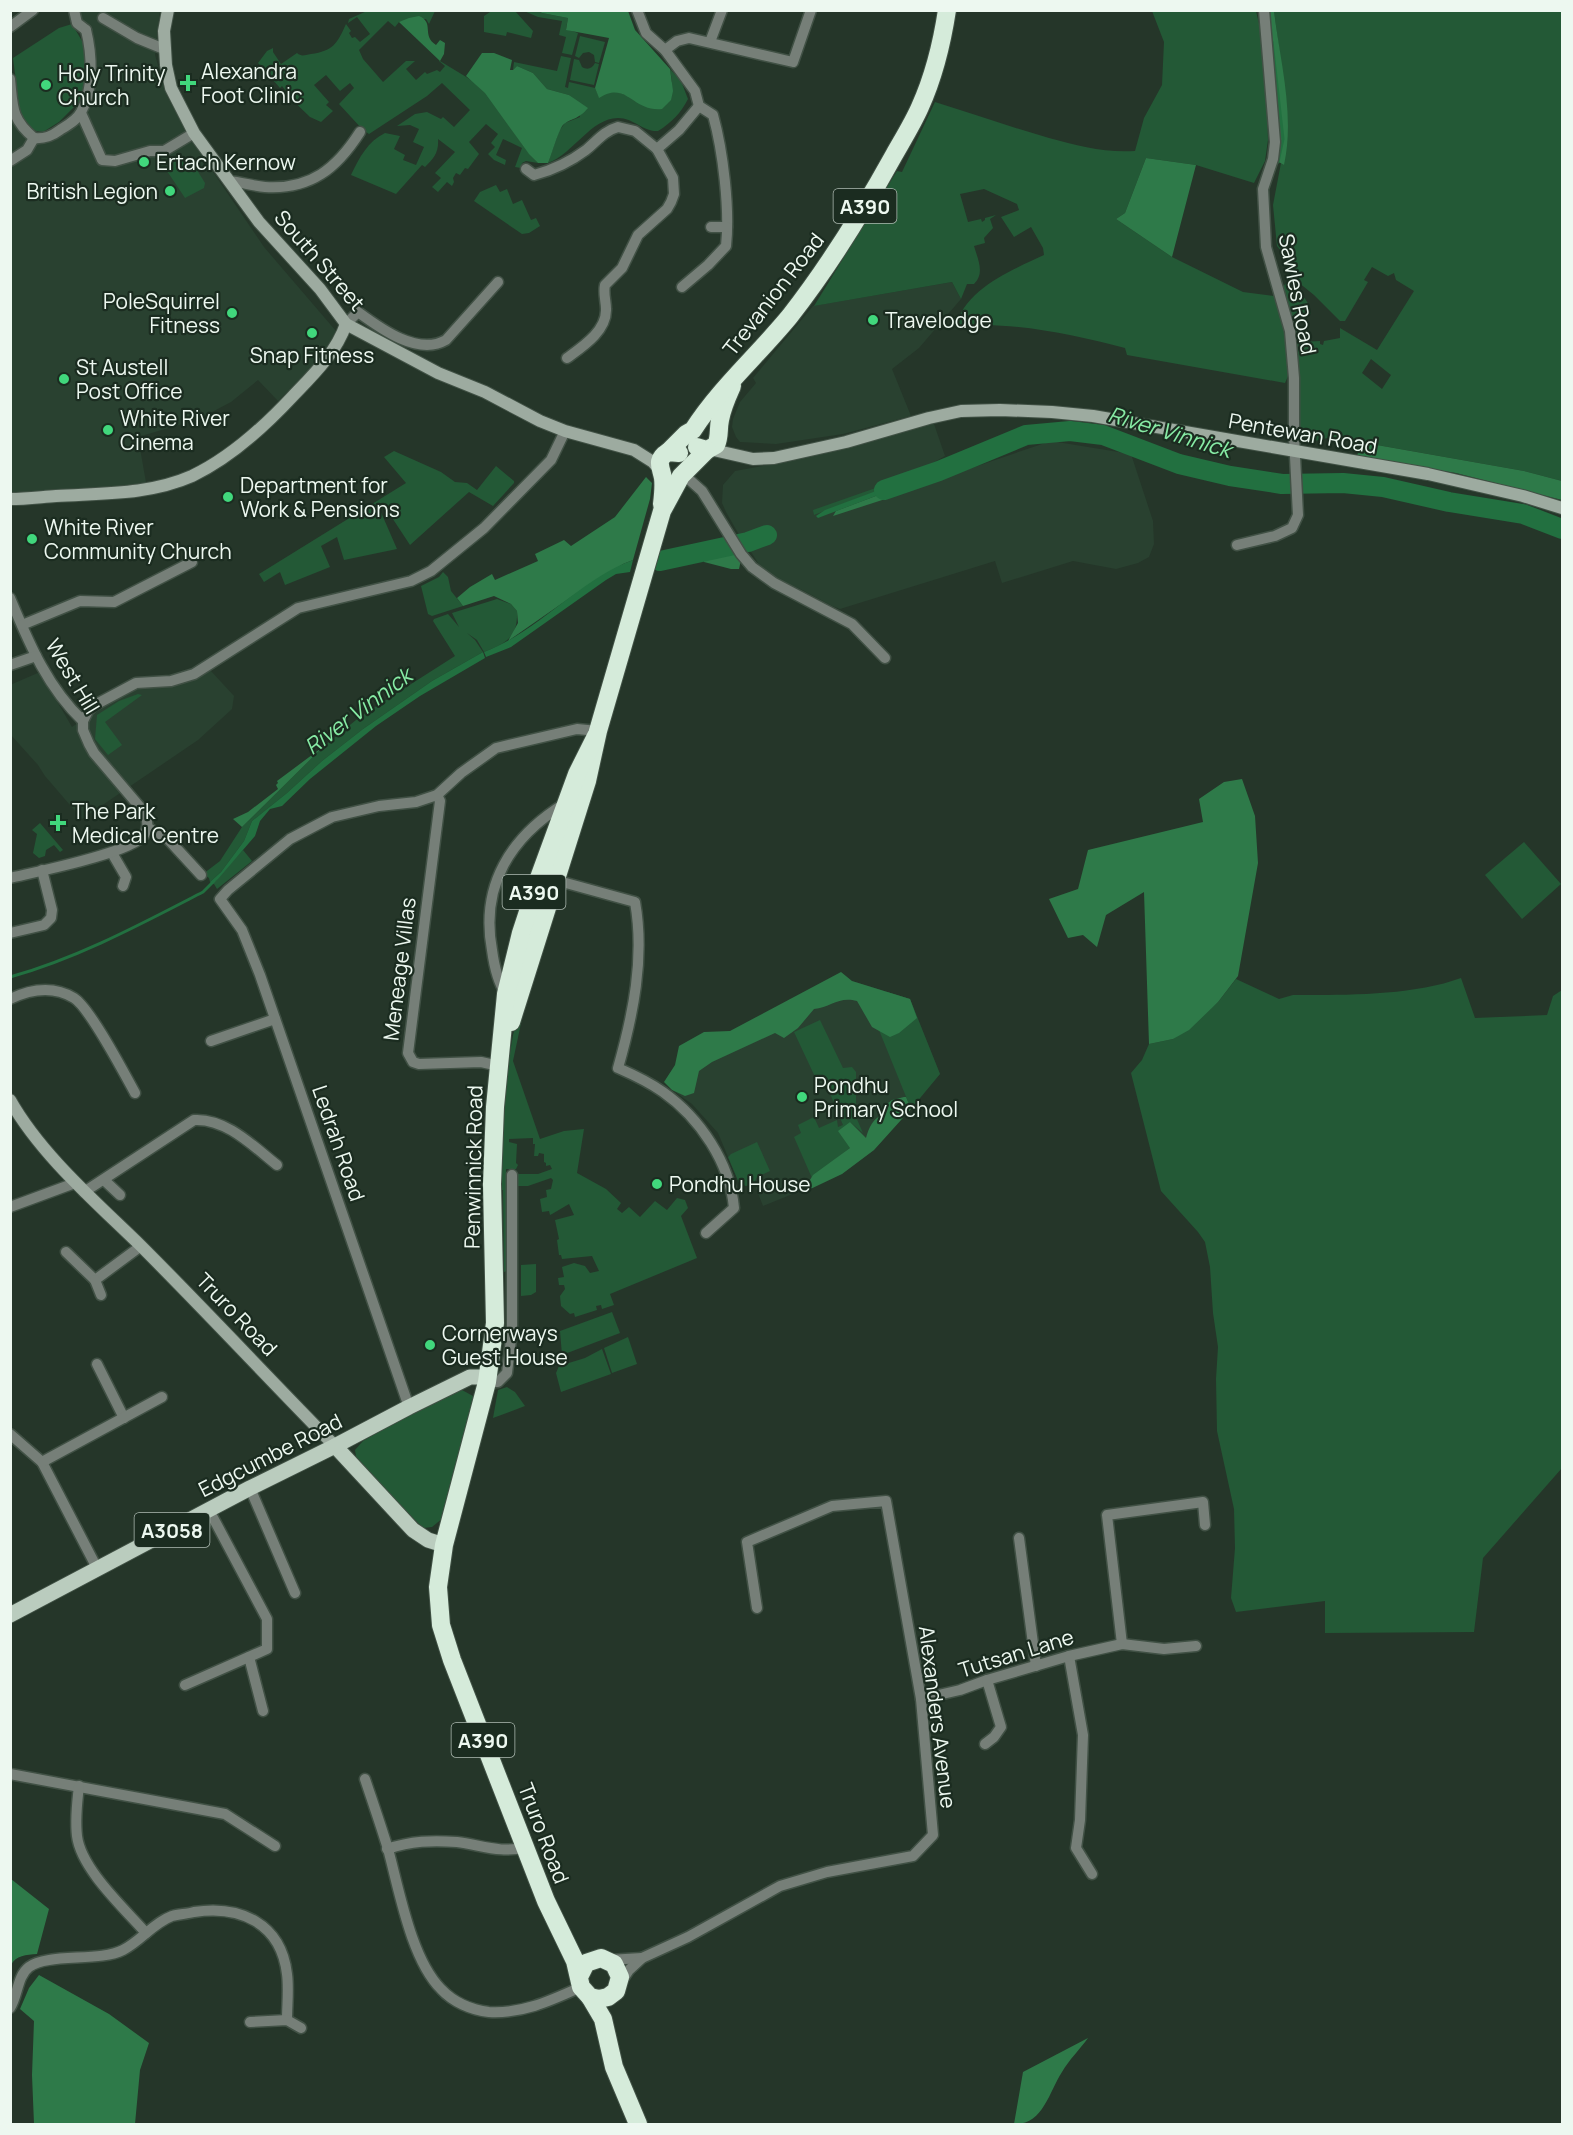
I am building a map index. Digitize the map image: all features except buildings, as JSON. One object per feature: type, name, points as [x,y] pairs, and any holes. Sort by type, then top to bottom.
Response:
[{"type":"highway","name":"Trevanion Road","points":[[737,377],[789,317],[825,268],[882,177],[920,107],[935,66],[947,10]]},
{"type":"highway","name":"A390","points":[[672,467],[686,434],[695,427],[722,390],[737,377]]},
{"type":"highway","name":"A390","points":[[718,432],[726,399],[737,377]]},
{"type":"highway","points":[[707,422],[715,426],[718,432],[716,445],[708,450],[694,444],[692,435],[695,427],[707,422]]},
{"type":"highway","name":"A390","points":[[672,467],[708,450]]},
{"type":"highway","name":"Penwinnick Road","points":[[454,1505],[487,1380],[503,1278],[492,1184],[495,1107],[506,994],[521,933],[547,878],[587,781],[597,733],[644,577],[672,467]]},
{"type":"highway","name":"Penwinnick Road","points":[[500,1061],[566,803],[597,733]]},
{"type":"highway","name":"Truro Road","points":[[454,1505],[444,1545],[438,1587],[441,1625],[462,1688],[546,1901],[575,1960],[583,1987],[603,2019],[614,2067],[638,2124]]},
{"type":"highway","points":[[559,1930],[605,1959],[619,1970],[618,1988],[604,1999],[583,1987],[586,1963],[596,1958],[605,1959]]},
{"type":"highway","name":"Truro Road","points":[[609,2042],[618,1988]]},
{"type":"main road","name":"South Street","points":[[168,10],[164,31],[164,49],[171,88],[194,133],[275,241],[320,289],[346,324],[438,373],[484,392],[540,421],[566,431],[634,450],[653,462],[672,467]]},
{"type":"main road","points":[[12,499],[144,490],[190,477],[204,470],[252,436],[294,396],[323,365],[346,324]]},
{"type":"main road","name":"Pentewan Road","points":[[708,450],[753,459],[774,458],[846,442],[947,414],[1000,410],[1052,412],[1093,416],[1428,474],[1523,495],[1563,508]]},
{"type":"main road","points":[[718,432],[734,448],[753,459]]},
{"type":"main road","name":"South Street","points":[[634,450],[646,449],[672,467]]},
{"type":"main road","name":"Truro Road","points":[[10,1100],[20,1118],[80,1187],[141,1246],[413,1530],[428,1540],[444,1545]]},
{"type":"main road","name":"Edgcumbe Road","points":[[10,1615],[409,1407],[470,1377],[487,1380]]},
{"type":"street","points":[[10,27],[33,10]]},
{"type":"street","points":[[10,79],[12,104],[17,121],[34,138],[45,139],[76,119],[81,113],[89,89],[89,47],[86,30],[77,23],[74,10]]},
{"type":"street","points":[[637,10],[646,33],[665,50],[695,91],[699,106],[714,117],[727,209],[726,246],[682,287]]},
{"type":"street","points":[[710,42],[722,10]]},
{"type":"street","points":[[665,50],[684,39],[710,42],[793,62],[811,10]]},
{"type":"street","name":"Sawles Road","points":[[1237,545],[1275,536],[1292,528],[1298,515],[1294,378],[1290,330],[1266,247],[1263,189],[1273,159],[1275,142],[1264,10]]},
{"type":"street","points":[[86,30],[104,14],[137,38],[164,49]]},
{"type":"street","points":[[657,149],[680,130],[699,106]]},
{"type":"street","points":[[81,113],[102,160],[116,161],[150,152],[164,151],[194,133]]},
{"type":"street","points":[[531,176],[563,164],[589,148],[609,130],[618,127],[635,131],[657,149],[673,178],[674,194],[667,209],[638,235],[622,268],[605,285],[606,312],[602,324],[588,342],[567,358]]},
{"type":"street","points":[[229,181],[276,187],[302,183],[328,171],[360,132]]},
{"type":"street","points":[[10,161],[27,150],[34,138]]},
{"type":"street","points":[[711,227],[727,227]]},
{"type":"street","points":[[346,324],[358,312],[392,334],[420,345],[437,345],[446,340],[498,282]]},
{"type":"street","points":[[83,721],[88,711],[100,701],[136,683],[171,681],[194,674],[298,608],[411,581],[431,571],[484,528],[551,460],[566,431]]},
{"type":"street","points":[[672,467],[702,490],[746,561],[764,578],[852,624],[885,658]]},
{"type":"street","points":[[22,625],[80,601],[114,602],[192,562]]},
{"type":"street","name":"West Hill","points":[[10,598],[36,656],[55,691],[83,721],[83,730],[94,753],[145,813],[148,828]]},
{"type":"street","points":[[10,665],[36,656]]},
{"type":"street","points":[[437,795],[461,773],[496,748],[577,729],[597,733]]},
{"type":"street","name":"Ledrah Road","points":[[409,1407],[242,930],[220,899],[290,839],[323,821],[379,806],[416,802],[437,795]]},
{"type":"street","name":"Meneage Villas","points":[[437,795],[440,801],[408,1053],[413,1062],[419,1064],[500,1061]]},
{"type":"street","points":[[506,994],[501,987],[490,940],[489,915],[494,889],[502,867],[523,837],[540,820],[566,803]]},
{"type":"street","points":[[10,878],[112,853],[141,840],[148,828],[167,838],[201,875]]},
{"type":"street","points":[[112,853],[126,877],[123,886]]},
{"type":"street","points":[[10,933],[44,925],[51,918],[52,910],[42,870]]},
{"type":"street","points":[[547,878],[635,902],[639,942],[638,976],[631,1019],[618,1068],[651,1084],[682,1107],[707,1136],[728,1175],[734,1208],[705,1233]]},
{"type":"street","points":[[10,999],[27,992],[45,990],[75,999],[95,1025],[135,1093]]},
{"type":"street","points":[[211,1041],[275,1019]]},
{"type":"street","points":[[10,1207],[104,1180],[194,1120],[204,1119],[226,1128],[277,1165]]},
{"type":"street","name":"Penwinnick Road","points":[[503,1278],[512,1175]]},
{"type":"street","points":[[104,1180],[120,1195]]},
{"type":"street","points":[[95,1280],[141,1246]]},
{"type":"street","points":[[66,1252],[95,1280],[101,1295]]},
{"type":"street","points":[[97,1364],[124,1418]]},
{"type":"street","points":[[42,1462],[162,1397]]},
{"type":"street","points":[[10,1434],[42,1462],[98,1570]]},
{"type":"street","points":[[250,1488],[295,1593]]},
{"type":"street","name":"Alexanders Avenue","points":[[618,1988],[629,1970],[642,1958],[688,1937],[780,1886],[827,1872],[913,1856],[933,1835],[921,1699],[886,1501],[832,1506],[747,1542],[757,1608]]},
{"type":"street","points":[[1122,1644],[1107,1515],[1203,1502],[1205,1525]]},
{"type":"street","points":[[185,1685],[267,1649],[267,1619],[208,1510]]},
{"type":"street","points":[[1019,1538],[1036,1666]]},
{"type":"street","name":"Tutsan Lane","points":[[921,1699],[960,1690],[1069,1656],[1122,1644],[1164,1649],[1196,1646]]},
{"type":"street","points":[[1069,1656],[1083,1735],[1080,1820],[1076,1848],[1092,1874]]},
{"type":"street","points":[[249,1657],[263,1711]]},
{"type":"street","points":[[985,1744],[994,1737],[1001,1726],[987,1680]]},
{"type":"street","points":[[10,1774],[225,1814],[275,1846]]},
{"type":"street","points":[[365,1779],[421,1957],[434,1981],[454,2001],[490,2012],[519,2010],[583,1987]]},
{"type":"street","points":[[79,1786],[76,1813],[77,1838],[87,1865],[146,1933]]},
{"type":"street","points":[[387,1849],[407,1842],[421,1841],[457,1842],[502,1851],[526,1847]]},
{"type":"street","points":[[10,2008],[20,1981],[29,1967],[45,1961],[113,1954],[131,1946],[160,1922],[173,1916],[211,1910],[234,1911],[248,1916],[268,1929],[281,1952],[287,1973],[287,2020]]},
{"type":"street","name":"Alexanders Avenue","points":[[605,1959],[642,1958]]},
{"type":"street","points":[[250,2022],[287,2020],[301,2028]]},
{"type":"shaded area","points":[[493,10],[515,11],[533,31],[531,38],[507,32],[506,36],[484,32],[484,16]]},
{"type":"shaded area","points":[[74,11],[160,11],[155,55],[167,96],[190,138],[264,247],[336,331],[312,367],[278,401],[258,380],[231,402],[199,419],[138,437],[147,488],[11,495],[10,79],[12,104],[34,138],[53,135],[81,113],[89,56]]},
{"type":"shaded area","points":[[367,11],[435,11],[429,24],[426,19],[399,22],[395,27],[388,21],[359,50],[363,59],[383,82],[406,61],[415,61],[406,69],[416,80],[425,72],[427,74],[437,70],[440,72],[445,66],[440,61],[471,80],[487,94],[538,163],[526,161],[522,163],[521,168],[515,167],[522,148],[503,139],[496,155],[506,160],[505,165],[494,160],[488,154],[495,147],[491,143],[498,134],[486,124],[469,142],[479,154],[468,169],[465,168],[460,175],[456,173],[452,186],[447,182],[438,192],[432,187],[441,178],[435,173],[455,152],[438,139],[438,148],[433,158],[425,167],[422,165],[396,194],[351,175],[369,145],[385,133],[400,136],[394,149],[405,155],[403,160],[416,165],[424,147],[413,142],[419,129],[410,125],[397,126],[415,114],[427,112],[441,119],[443,117],[454,127],[470,110],[442,83],[427,96],[369,134],[339,104],[354,88],[350,83],[340,91],[326,75],[314,85],[329,102],[326,105],[333,111],[321,122],[310,117],[258,63],[267,51],[273,48],[281,64],[297,53],[303,55],[324,51],[337,41],[346,24],[351,31],[349,33],[352,38],[355,37],[360,42],[370,34],[357,17],[348,23],[349,19]]},
{"type":"shaded area","points":[[524,11],[539,11],[568,18],[566,29],[578,33],[572,55],[562,53],[566,37],[559,35],[562,21],[538,17]]},
{"type":"shaded area","points":[[539,11],[628,11],[635,30],[670,69],[673,91],[671,100],[662,109],[643,106],[623,94],[609,93],[599,98],[595,88],[609,38],[566,30],[568,18]]},
{"type":"shaded area","points":[[1152,11],[1256,11],[1265,49],[1268,140],[1265,161],[1254,183],[1196,165],[1146,158],[1125,213],[1116,219],[1172,257],[1243,292],[1275,296],[1286,328],[1290,351],[1289,373],[1285,383],[1127,355],[1125,348],[1041,330],[976,325],[956,327],[961,314],[979,291],[1004,274],[1044,255],[1043,248],[1031,227],[1014,237],[1001,217],[1019,210],[1017,204],[984,189],[960,194],[968,222],[981,219],[982,222],[985,218],[996,215],[990,219],[993,228],[984,238],[985,243],[974,246],[980,271],[974,284],[967,284],[961,299],[952,282],[814,306],[897,171],[902,172],[935,102],[1070,144],[1102,150],[1135,151],[1144,118],[1162,85],[1164,42]]},
{"type":"shaded area","points":[[1266,11],[1274,11],[1285,88],[1288,127],[1284,165],[1275,160]]},
{"type":"shaded area","points":[[1274,11],[1562,11],[1562,481],[1524,471],[1332,437],[1314,441],[1306,433],[1299,432],[1283,287],[1286,283],[1303,295],[1310,309],[1311,314],[1296,317],[1301,342],[1320,341],[1323,345],[1324,341],[1340,338],[1340,328],[1377,350],[1414,291],[1396,280],[1394,273],[1388,276],[1372,267],[1364,280],[1368,282],[1345,321],[1340,321],[1314,295],[1288,274],[1286,257],[1277,246],[1273,205],[1281,163],[1284,165],[1284,86]],"holes":[[[1371,359],[1391,375],[1382,389],[1362,373]]]},
{"type":"shaded area","points":[[419,16],[426,22],[432,41],[436,45],[440,40],[445,43],[444,54],[440,61],[399,22]]},
{"type":"shaded area","points":[[72,24],[85,46],[87,74],[79,102],[59,122],[43,132],[36,131],[21,121],[13,58],[59,28]]},
{"type":"shaded area","points":[[580,36],[605,42],[599,63],[595,62],[594,55],[589,52],[583,53],[579,58],[575,56]]},
{"type":"shaded area","points":[[482,53],[494,53],[512,60],[510,70],[517,66],[533,73],[547,89],[569,95],[588,108],[581,115],[563,125],[548,163],[538,163],[529,154],[485,93],[466,76]]},
{"type":"shaded area","points":[[561,56],[571,58],[565,87],[568,88],[569,82],[595,88],[599,97],[612,92],[625,95],[672,82],[670,69],[681,81],[688,99],[675,117],[658,131],[629,120],[618,118],[608,120],[599,124],[566,152],[548,163],[559,131],[565,123],[580,117],[576,101],[569,95],[547,89],[533,73],[517,66],[513,70],[514,62],[557,71]]},
{"type":"shaded area","points":[[574,59],[579,60],[582,67],[586,68],[591,68],[595,63],[599,64],[594,85],[570,80]]},
{"type":"shaded area","points":[[189,157],[205,183],[204,188],[185,198],[165,168],[173,162]]},
{"type":"shaded area","points":[[1146,158],[1196,165],[1172,257],[1116,219],[1125,213]]},
{"type":"shaded area","points":[[496,185],[500,192],[507,189],[513,204],[522,200],[531,220],[536,218],[540,226],[529,233],[522,234],[474,201],[480,192]]},
{"type":"shaded area","points":[[952,282],[961,299],[919,348],[892,369],[911,416],[843,434],[776,444],[740,442],[736,437],[732,427],[733,419],[740,402],[756,383],[753,378],[813,306]]},
{"type":"shaded area","points":[[933,421],[945,456],[931,464],[936,480],[1051,441],[1131,454],[1153,521],[1154,544],[1149,557],[1138,563],[1116,569],[1073,561],[1002,583],[995,561],[840,609],[775,579],[763,571],[746,547],[722,503],[723,485],[735,471],[779,463]]},
{"type":"shaded area","points":[[1360,442],[1524,471],[1562,481],[1562,500],[1456,473],[1357,457]]},
{"type":"shaded area","points":[[394,451],[441,472],[455,482],[467,483],[477,490],[496,466],[514,483],[493,506],[469,492],[410,545],[385,507],[380,510],[397,549],[344,560],[337,537],[321,546],[330,567],[285,585],[280,572],[264,582],[259,574],[406,483],[384,457]]},
{"type":"shaded area","points":[[646,477],[652,483],[650,499],[633,560],[574,595],[508,641],[518,623],[517,611],[511,604],[494,596],[463,606],[457,598],[492,574],[495,580],[538,561],[535,554],[564,540],[571,546],[615,517]]},
{"type":"shaded area","points":[[907,477],[908,479],[814,515],[813,510]]},
{"type":"shaded area","points":[[908,479],[910,483],[818,518],[816,516],[825,510]]},
{"type":"shaded area","points":[[910,483],[913,490],[833,516],[836,511]]},
{"type":"shaded area","points":[[734,550],[741,560],[739,569],[704,562],[704,555]]},
{"type":"shaded area","points":[[633,560],[630,572],[616,574],[511,647],[486,657],[484,652],[523,632],[595,580]]},
{"type":"shaded area","points":[[443,572],[448,577],[451,591],[463,606],[432,616],[428,614],[421,586],[439,577]]},
{"type":"shaded area","points":[[497,599],[511,604],[517,611],[516,627],[510,638],[484,652],[477,640],[467,633],[483,652],[432,681],[322,761],[252,821],[244,841],[221,872],[210,882],[209,878],[203,874],[220,861],[242,827],[324,746],[361,716],[455,656],[433,621],[434,619],[448,614],[459,627],[452,613]]},
{"type":"shaded area","points":[[483,652],[485,658],[420,696],[376,726],[310,779],[282,806],[270,809],[260,821],[255,836],[218,879],[212,884],[210,882],[221,872],[244,841],[252,821],[322,761],[432,681]]},
{"type":"shaded area","points":[[210,670],[234,696],[232,709],[198,740],[82,819],[11,735],[10,685],[40,672],[72,727],[136,683],[177,684]]},
{"type":"shaded area","points":[[138,694],[142,695],[105,722],[122,745],[108,755],[95,739],[97,715],[119,701]]},
{"type":"shaded area","points":[[324,746],[242,827],[233,819],[248,812],[278,789],[277,781]]},
{"type":"shaded area","points":[[1242,779],[1255,816],[1258,863],[1238,976],[1218,1002],[1189,1030],[1173,1039],[1149,1044],[1144,892],[1106,915],[1097,947],[1083,935],[1068,938],[1049,899],[1078,889],[1088,850],[1203,822],[1199,799],[1224,782]]},
{"type":"shaded area","points":[[40,823],[63,850],[60,852],[54,845],[46,850],[45,856],[39,858],[33,853],[37,834],[32,830]]},
{"type":"shaded area","points":[[1524,842],[1561,884],[1522,919],[1485,875]]},
{"type":"shaded area","points":[[243,850],[252,861],[217,889],[212,884]]},
{"type":"shaded area","points":[[537,948],[513,1061],[540,1139],[564,1131],[584,1129],[577,1173],[606,1189],[621,1203],[617,1209],[622,1213],[629,1207],[640,1217],[655,1201],[667,1210],[677,1198],[685,1200],[688,1208],[681,1216],[697,1258],[610,1294],[614,1305],[602,1309],[601,1305],[596,1306],[597,1310],[575,1317],[574,1313],[570,1314],[561,1306],[560,1296],[565,1289],[564,1285],[559,1285],[558,1278],[564,1277],[562,1267],[574,1263],[585,1266],[590,1273],[599,1271],[592,1256],[562,1259],[559,1255],[557,1240],[559,1239],[555,1220],[574,1215],[569,1204],[550,1215],[549,1211],[542,1212],[540,1199],[547,1197],[546,1190],[551,1189],[553,1180],[551,1178],[528,1186],[518,1186],[518,1174],[538,1174],[552,1169],[550,1165],[546,1166],[544,1154],[539,1153],[538,1156],[534,1156],[533,1138],[509,1139],[509,1142],[517,1144],[516,1163],[518,1165],[516,1169],[506,1169],[508,1265],[507,1271],[504,1272],[503,1190],[501,1190],[503,1094],[513,1035]]},
{"type":"shaded area","points":[[841,972],[852,981],[910,999],[917,1018],[899,1033],[890,1037],[872,1027],[857,1001],[840,1001],[814,1009],[798,1028],[784,1038],[775,1033],[712,1062],[699,1071],[694,1093],[685,1096],[672,1090],[664,1082],[675,1065],[679,1046],[704,1032],[730,1031]]},
{"type":"shaded area","points":[[1461,978],[1475,1018],[1547,1015],[1553,996],[1562,990],[1562,1468],[1483,1558],[1474,1632],[1325,1633],[1325,1601],[1236,1612],[1231,1598],[1235,1548],[1234,1509],[1217,1431],[1218,1347],[1210,1267],[1205,1242],[1161,1191],[1131,1073],[1142,1060],[1149,1044],[1173,1039],[1218,1002],[1236,979],[1279,999],[1293,995],[1400,991],[1442,984]]},
{"type":"shaded area","name":"Pondhu Primary School","points":[[852,981],[910,999],[940,1074],[874,1150],[842,1174],[763,1206],[754,1183],[746,1186],[739,1183],[718,1133],[692,1104],[672,1090],[709,1057]]},
{"type":"shaded area","points":[[887,992],[910,999],[940,1074],[911,1109],[879,1030]]},
{"type":"shaded area","points":[[820,1020],[843,1068],[852,1067],[856,1072],[856,1117],[863,1133],[850,1122],[839,1131],[851,1147],[812,1178],[794,1137],[801,1133],[798,1125],[814,1117],[819,1128],[837,1120],[838,1127],[843,1125],[824,1079],[817,1081],[794,1032]]},
{"type":"shaded area","points":[[906,1097],[911,1109],[874,1150],[842,1174],[802,1193],[813,1175],[850,1148],[838,1131],[850,1122],[866,1138],[872,1123],[884,1114],[883,1107],[892,1100]]},
{"type":"shaded area","points":[[757,1142],[770,1171],[757,1177],[754,1183],[746,1186],[739,1183],[728,1157]]},
{"type":"shaded area","points":[[536,1264],[536,1292],[521,1296],[521,1265]]},
{"type":"shaded area","points":[[612,1312],[620,1333],[562,1355],[560,1331]]},
{"type":"shaded area","points":[[628,1337],[637,1364],[612,1373],[604,1348]]},
{"type":"shaded area","points":[[602,1349],[611,1374],[561,1392],[556,1373],[559,1366],[585,1358]]},
{"type":"shaded area","points":[[507,1387],[515,1392],[525,1406],[493,1418],[498,1390]]},
{"type":"shaded area","points":[[453,1388],[473,1396],[474,1404],[443,1518],[432,1527],[423,1528],[357,1462],[355,1450],[363,1441]]},
{"type":"shaded area","points":[[11,1879],[49,1909],[37,1954],[19,1957],[11,1965]]},
{"type":"shaded area","points":[[39,1975],[109,2014],[149,2043],[140,2070],[135,2124],[34,2124],[32,2075],[34,2021],[20,2009],[29,1988]]},
{"type":"shaded area","points":[[1088,2038],[1057,2080],[1039,2113],[1024,2123],[1014,2124],[1023,2072]]},
{"type":"waterway","points":[[1272,42],[1283,139],[1278,162]]},
{"type":"waterway","name":"River Vinnick","points":[[884,490],[939,471],[1026,435],[1070,431],[1103,435],[1179,464],[1230,476],[1282,484],[1343,483],[1383,487],[1449,502],[1523,514],[1562,529]]},
{"type":"waterway","name":"River Vinnick","points":[[660,561],[748,542],[767,535]]},
{"type":"waterway","name":"River Vinnick","points":[[10,977],[60,960],[109,939],[203,892],[214,881]]},
{"type":"place","name":"Alexandra Foot Clinic","points":[[188,83]]},
{"type":"place","name":"Holy Trinity Church","points":[[46,85]]},
{"type":"place","name":"Ertach Kernow","points":[[144,162]]},
{"type":"place","name":"British Legion","points":[[170,191]]},
{"type":"place","name":"PoleSquirrel Fitness","points":[[232,313]]},
{"type":"place","name":"Travelodge","points":[[873,320]]},
{"type":"place","name":"Snap Fitness","points":[[312,333]]},
{"type":"place","name":"St Austell Post Office","points":[[64,379]]},
{"type":"place","name":"White River Cinema","points":[[108,430]]},
{"type":"place","name":"Department for Work & Pensions","points":[[228,497]]},
{"type":"place","name":"White River Community Church","points":[[32,539]]},
{"type":"place","name":"The Park Medical Centre","points":[[58,823]]},
{"type":"place","name":"Pondhu Primary School","points":[[802,1097]]},
{"type":"place","name":"Pondhu House","points":[[657,1184]]},
{"type":"place","name":"Cornerways Guest House","points":[[430,1345]]}]
